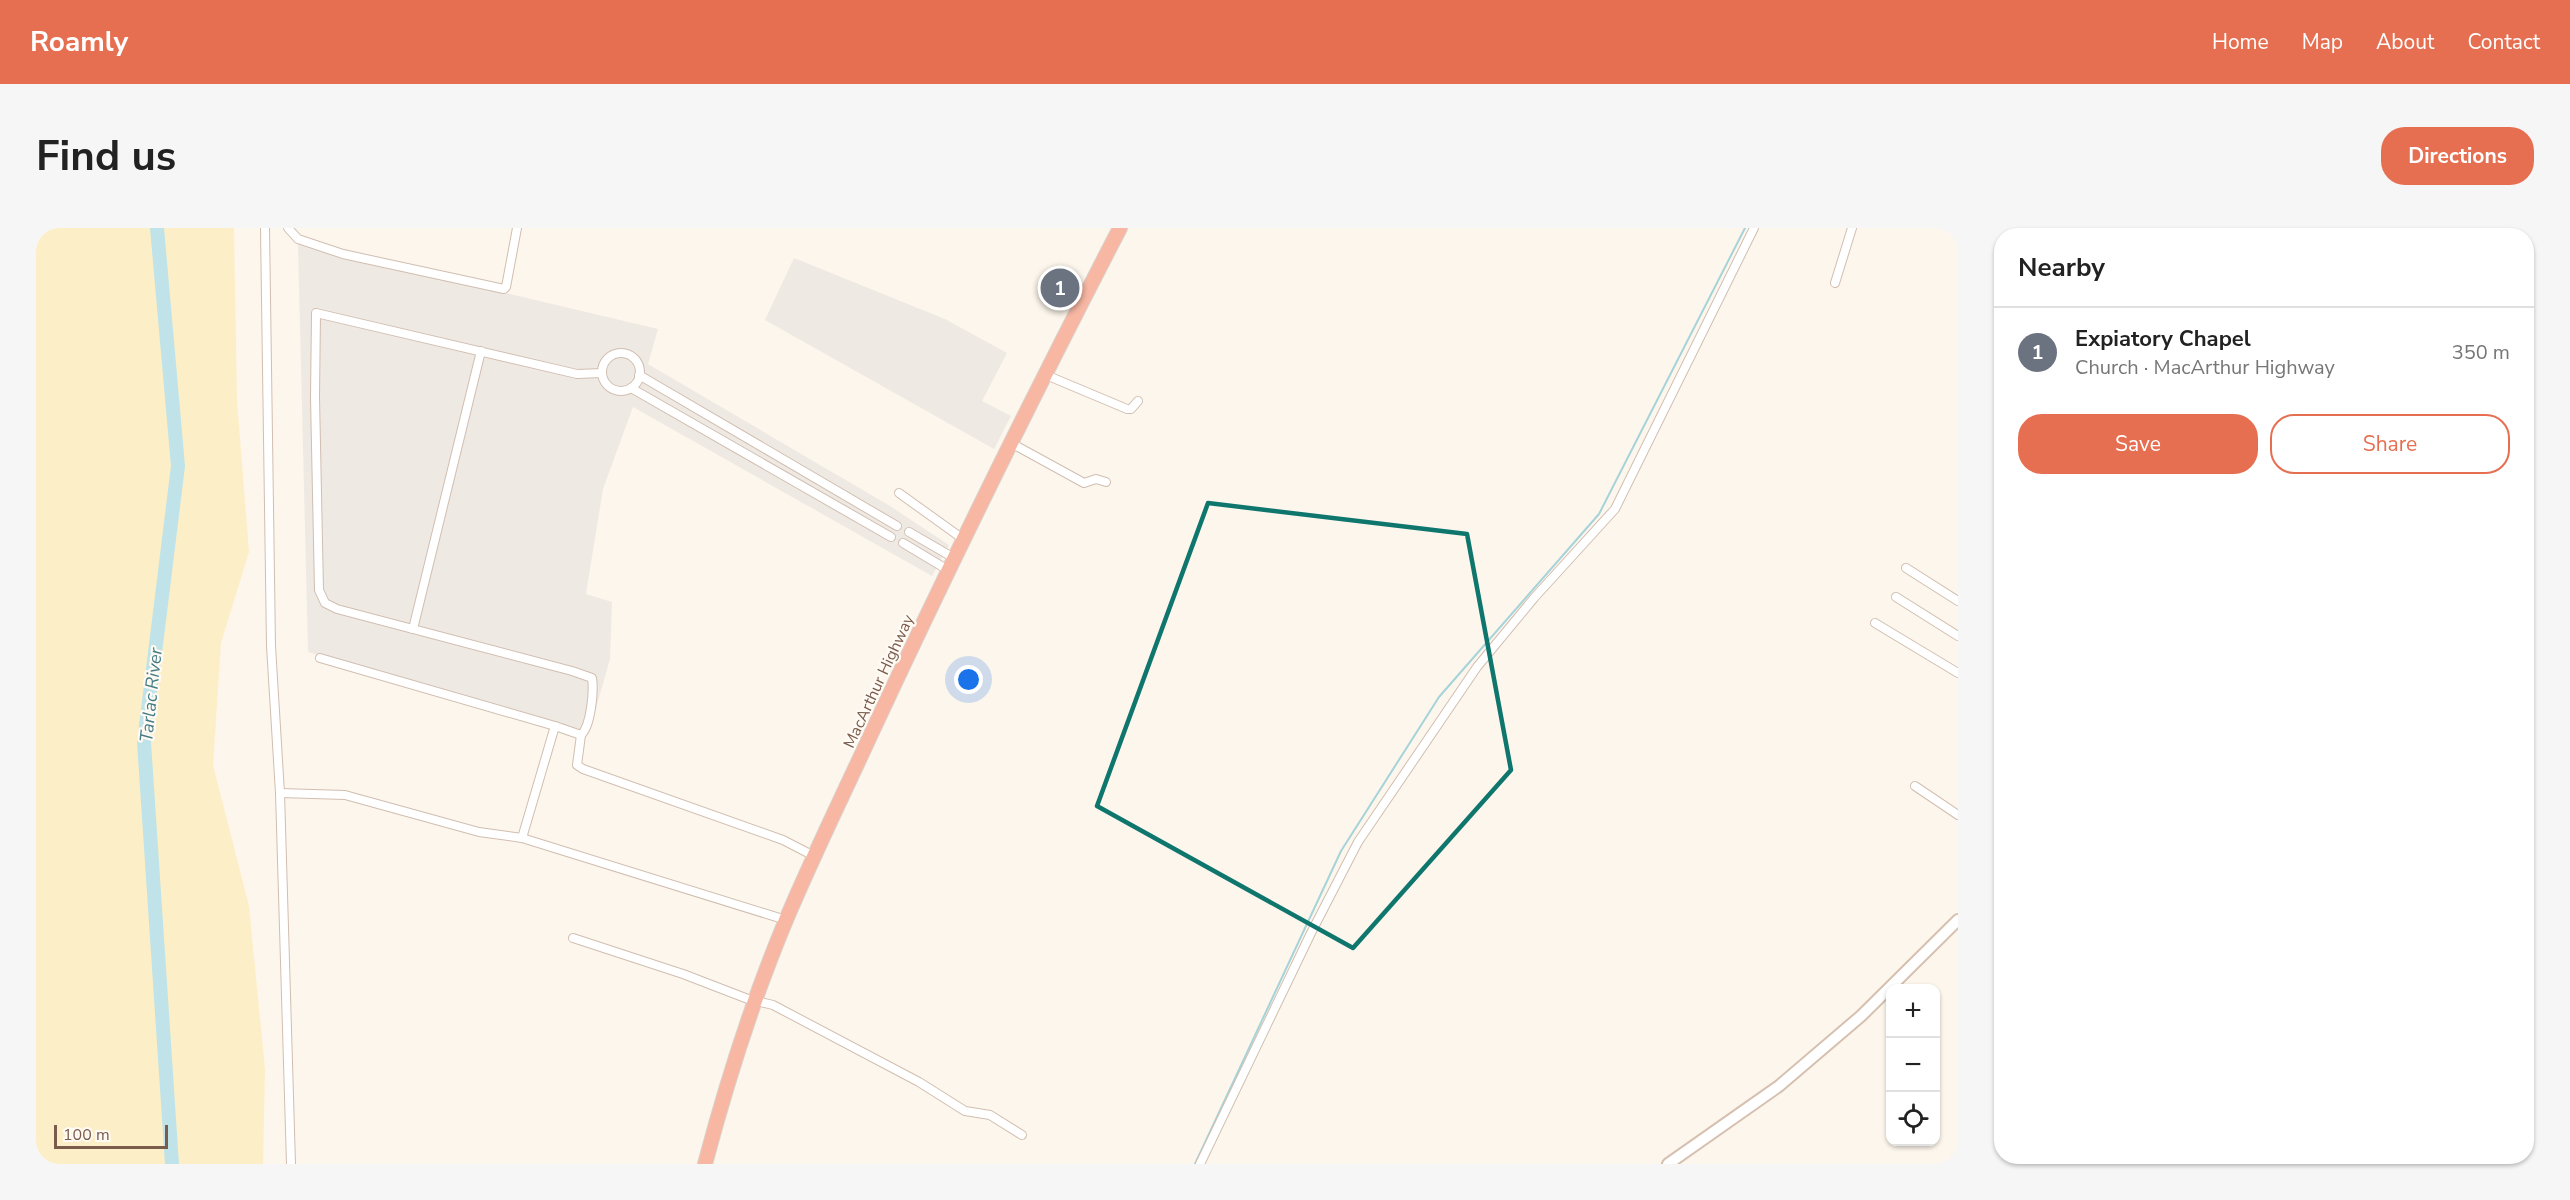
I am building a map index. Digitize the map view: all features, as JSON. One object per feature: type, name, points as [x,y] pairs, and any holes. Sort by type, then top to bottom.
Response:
[{"type":"highway","name":"MacArthur Highway","points":[[705,1164],[725,1089],[755,999],[814,856],[963,539],[1120,228]]},
{"type":"street","points":[[266,228],[272,646],[280,793],[291,1164]]},
{"type":"street","points":[[288,228],[298,239],[344,254],[504,289],[517,228]]},
{"type":"street","points":[[1200,1164],[1311,933],[1358,842],[1477,667],[1534,598],[1616,508],[1754,228]]},
{"type":"street","points":[[1835,283],[1852,228]]},
{"type":"street","points":[[602,373],[577,374],[316,313],[315,396],[319,590],[325,603],[337,609],[592,678],[591,706],[586,731],[582,735],[577,765],[583,770],[783,840],[814,856]]},
{"type":"street","points":[[413,629],[481,351]]},
{"type":"street","points":[[618,353],[628,354],[636,360],[640,370],[639,375],[631,388],[622,391],[612,389],[605,382],[602,373],[603,366],[608,357],[618,353]]},
{"type":"street","points":[[639,375],[897,525]]},
{"type":"street","points":[[1046,375],[1127,409],[1131,409],[1138,401]]},
{"type":"street","points":[[631,388],[891,537]]},
{"type":"street","points":[[702,429],[709,416]]},
{"type":"street","points":[[1011,443],[1084,483],[1096,479],[1106,482]]},
{"type":"street","points":[[763,464],[770,452]]},
{"type":"street","points":[[824,499],[829,486]]},
{"type":"street","points":[[899,493],[963,539]]},
{"type":"street","points":[[909,532],[951,564]]},
{"type":"street","points":[[903,543],[951,564]]},
{"type":"street","points":[[1906,568],[1958,601]]},
{"type":"street","points":[[1896,597],[1958,636]]},
{"type":"street","points":[[1875,623],[1958,673]]},
{"type":"street","points":[[320,658],[582,735]]},
{"type":"street","points":[[522,838],[555,726]]},
{"type":"street","points":[[1915,786],[1958,814]]},
{"type":"street","points":[[280,793],[345,795],[479,832],[522,838],[786,920]]},
{"type":"street","points":[[1668,1164],[1779,1086],[1861,1016],[1958,920]]},
{"type":"street","points":[[573,938],[683,974],[748,999],[773,1005],[919,1082],[965,1111],[990,1115],[1022,1135]]},
{"type":"highlighted area","points":[[1208,503],[1467,534],[1511,770],[1353,948],[1097,806]]},
{"type":"shaded area","points":[[298,244],[658,329],[648,364],[890,506],[949,545],[932,576],[633,407],[603,489],[586,594],[612,602],[610,659],[589,733],[308,652]]},
{"type":"shaded area","points":[[794,258],[945,319],[1007,353],[982,401],[1011,416],[994,449],[765,320]]},
{"type":"sand","points":[[36,228],[234,228],[237,400],[249,552],[221,643],[213,765],[249,906],[265,1069],[263,1164],[36,1164]]},
{"type":"waterway","name":"Tarlac River","points":[[157,228],[178,466],[144,742],[172,1164]]},
{"type":"waterway","points":[[1195,1164],[1341,851],[1439,697],[1599,514],[1745,228]]},
{"type":"place","name":"Expiatory Chapel","points":[[1060,288]]}]
